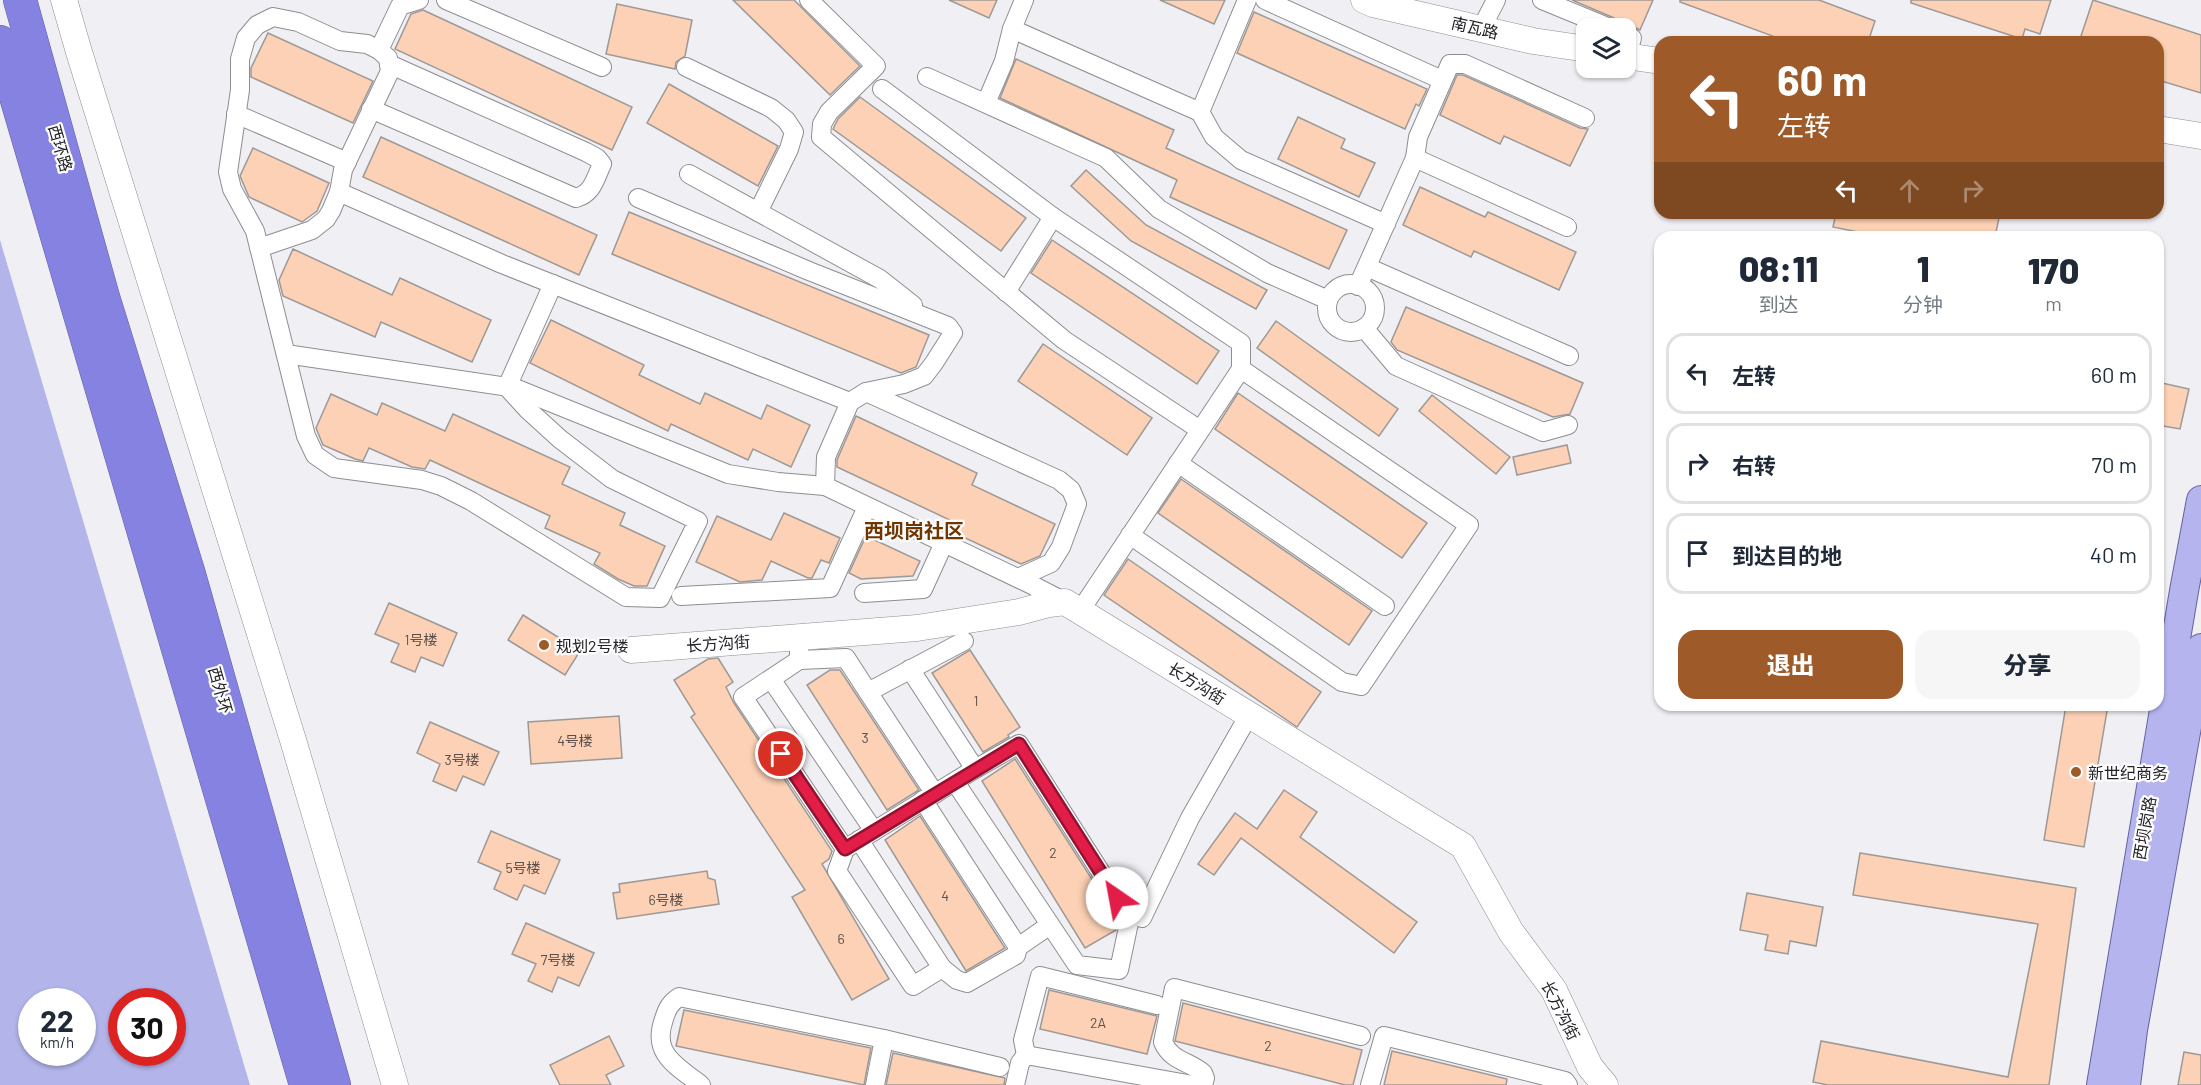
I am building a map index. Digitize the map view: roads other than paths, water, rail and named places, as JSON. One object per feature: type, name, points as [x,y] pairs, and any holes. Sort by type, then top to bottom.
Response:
[{"type":"highway","name":"西环路","points":[[20,0],[89,299]]},
{"type":"highway","name":"西环路","points":[[0,42],[89,299]]},
{"type":"highway","name":"西外环","points":[[89,299],[306,1085]]},
{"type":"highway","name":"西外环","points":[[89,299],[188,572],[334,1085]]},
{"type":"main road","name":"西坝岗路","points":[[2101,1085],[2192,593],[2201,500]]},
{"type":"main road","name":"西坝岗路","points":[[2126,1085],[2133,1030],[2201,648]]},
{"type":"street","points":[[64,0],[293,740],[396,1085]]},
{"type":"street","points":[[259,248],[312,230],[332,211],[339,192],[343,170],[390,71],[384,57],[400,6],[418,0]]},
{"type":"street","points":[[446,0],[602,67]]},
{"type":"street","points":[[809,0],[876,66],[829,112],[822,124],[821,137],[1064,340],[1200,430]]},
{"type":"street","points":[[986,103],[1004,61],[1012,29],[1024,0]]},
{"type":"street","points":[[1200,112],[1247,0]]},
{"type":"street","points":[[1265,0],[1442,80]]},
{"type":"street","name":"南瓦路","points":[[1364,0],[1372,4],[1533,41],[1576,47]]},
{"type":"street","points":[[1481,29],[1496,0]]},
{"type":"street","points":[[1542,0],[1586,18]]},
{"type":"street","points":[[371,109],[576,198],[585,195],[591,189],[602,164],[586,152],[384,57],[367,44],[340,41],[298,22],[273,17],[257,25],[246,38],[240,59],[240,90],[228,172],[232,189],[255,231],[306,436],[315,455],[334,468],[422,480],[441,486],[471,501],[626,597],[660,598],[698,521],[612,479],[560,439],[507,387]]},
{"type":"street","points":[[1012,29],[1200,112],[1214,137],[1241,159],[1386,224]]},
{"type":"street","points":[[1636,53],[1654,59]]},
{"type":"street","points":[[1358,286],[1415,158],[1418,137],[1450,64],[1465,64],[1585,118]]},
{"type":"street","points":[[686,67],[771,108],[786,120],[794,132],[789,149],[758,212]]},
{"type":"street","points":[[927,77],[1106,158],[1159,209],[1267,273],[1328,300]]},
{"type":"street","points":[[286,354],[516,388],[728,474],[778,482],[825,486],[1018,578],[1072,607],[1130,535],[1240,369],[1241,343],[1053,218],[882,89]]},
{"type":"street","points":[[236,114],[347,162]]},
{"type":"street","points":[[2164,130],[2201,136]]},
{"type":"street","points":[[1415,158],[1567,227]]},
{"type":"street","points":[[689,174],[880,279],[928,318]]},
{"type":"street","points":[[339,192],[553,285],[850,402]]},
{"type":"street","points":[[638,198],[809,271],[948,326],[953,333],[924,376],[904,384],[866,392],[850,402],[826,457],[825,486]]},
{"type":"street","points":[[1006,292],[1053,218]]},
{"type":"street","points":[[1367,267],[1569,356]]},
{"type":"street","points":[[507,387],[553,285]]},
{"type":"street","points":[[1342,286],[1358,286],[1365,289],[1374,301],[1373,316],[1364,328],[1350,332],[1336,327],[1327,313],[1328,300],[1335,290],[1342,286]]},
{"type":"street","points":[[1364,328],[1396,366],[1543,432],[1569,425]]},
{"type":"street","points":[[1130,535],[1341,682],[1361,686],[1469,525],[1240,369]]},
{"type":"street","points":[[866,392],[1059,480],[1071,490],[1077,504],[1061,547],[1051,563],[1018,578]]},
{"type":"street","points":[[1178,463],[1386,606]]},
{"type":"street","points":[[681,596],[830,588],[867,507]]},
{"type":"street","points":[[864,593],[922,589],[944,543]]},
{"type":"street","name":"长方沟街","points":[[631,650],[799,649],[1019,612],[1049,604],[1072,607],[1463,846],[1511,932],[1554,990],[1590,1067],[1605,1085]]},
{"type":"street","points":[[868,692],[964,641]]},
{"type":"street","points":[[799,649],[846,658],[1018,947]]},
{"type":"street","points":[[799,649],[743,697],[859,840]]},
{"type":"street","points":[[799,649],[771,679],[859,840],[942,968],[957,980],[967,983],[1016,955],[1018,947],[1050,925]]},
{"type":"street","points":[[910,669],[975,770]]},
{"type":"street","points":[[1142,918],[1190,818],[1249,715]]},
{"type":"street","points":[[942,968],[913,986],[837,871],[859,840],[929,797],[1019,744],[1130,918],[1119,970],[1077,965],[955,782]]},
{"type":"street","points":[[1015,1085],[1020,1063],[1026,1055],[1023,1040],[1040,976],[1157,1005]]},
{"type":"street","points":[[1203,1085],[1205,1078],[1203,1072],[1174,1057],[1166,1050],[1163,1042],[1174,988],[1361,1036]]},
{"type":"street","points":[[702,1085],[666,1058],[660,1042],[660,1029],[670,1003],[679,998],[884,1040],[1000,1067]]},
{"type":"street","points":[[1371,1085],[1384,1036],[1565,1081],[1568,1085]]},
{"type":"street","points":[[875,1085],[884,1040]]},
{"type":"street","points":[[1026,1055],[1193,1085]]},
{"type":"place","name":"规划2号楼","points":[[544,645]]},
{"type":"place","name":"新世纪商务","points":[[2076,772]]},
{"type":"district","name":"西坝岗社区","points":[[914,530]]}]
